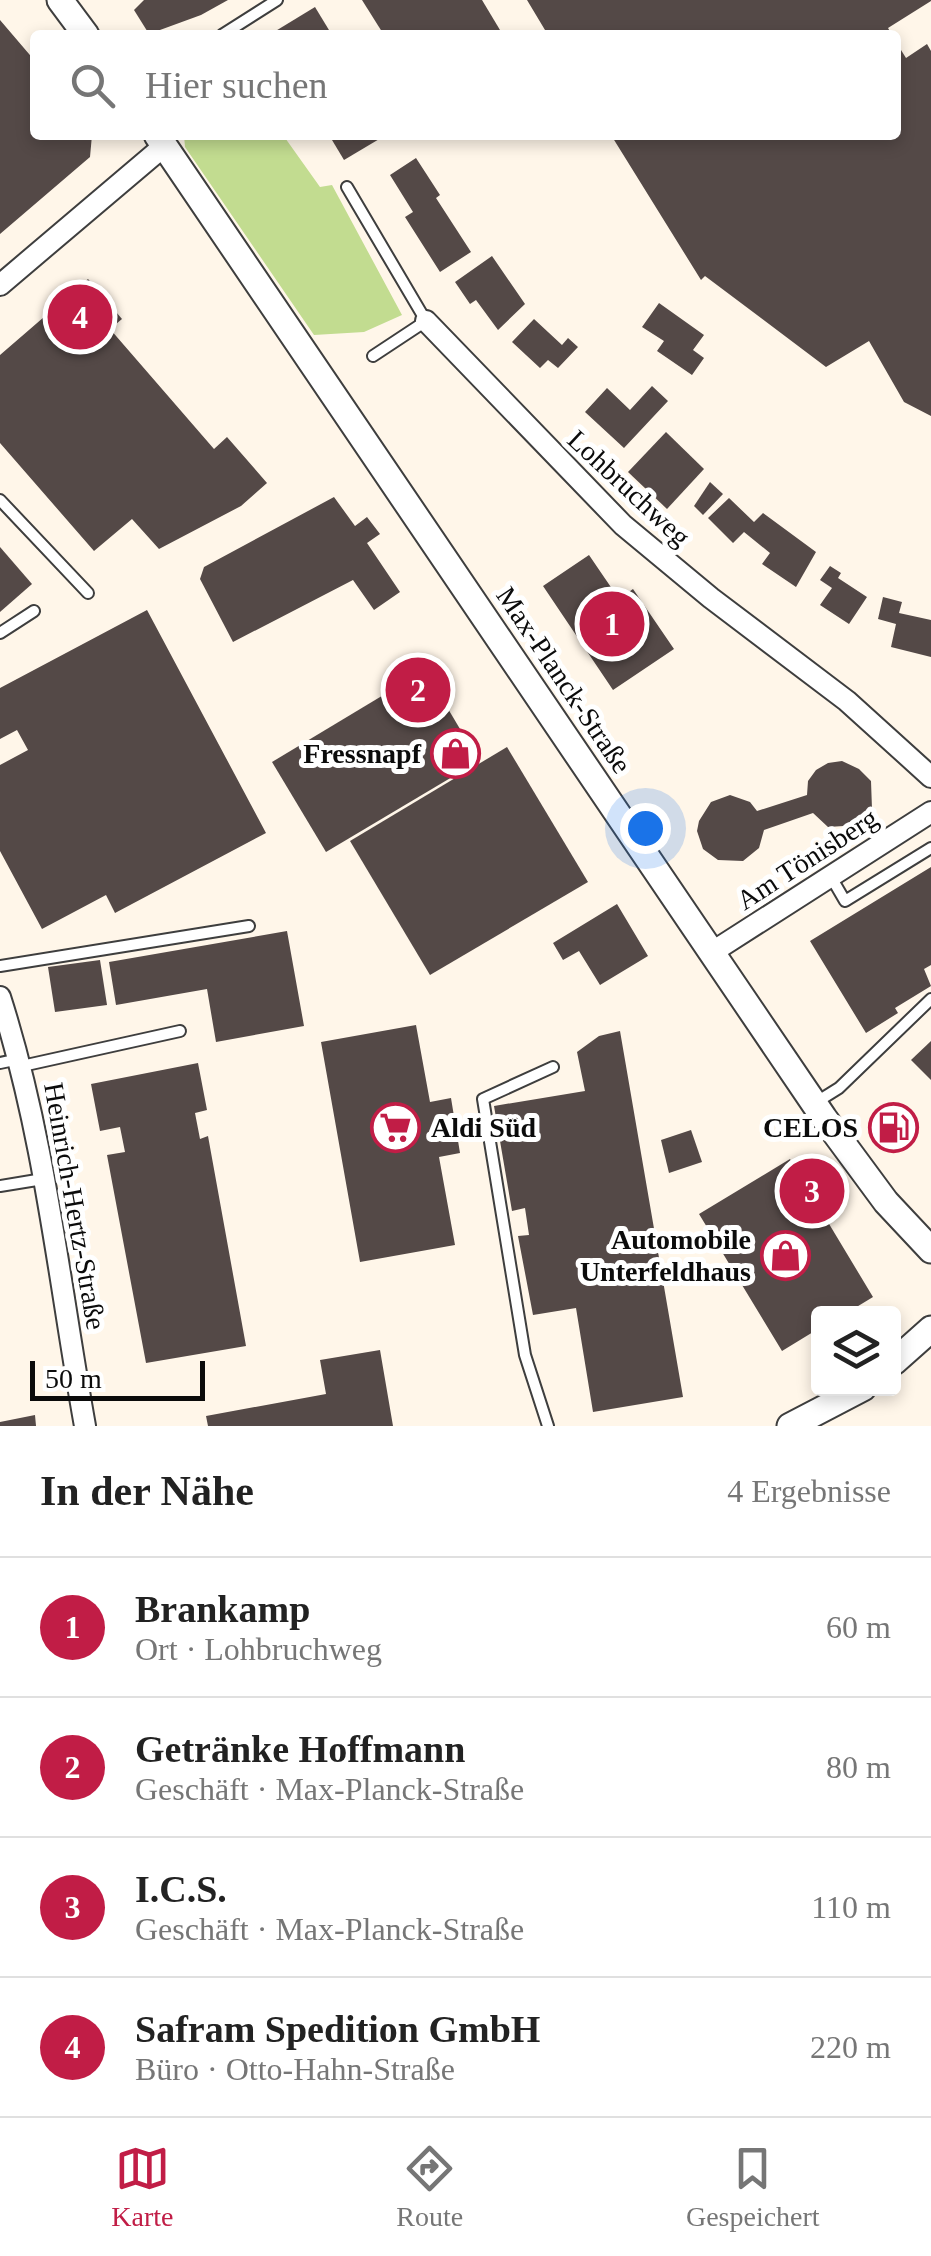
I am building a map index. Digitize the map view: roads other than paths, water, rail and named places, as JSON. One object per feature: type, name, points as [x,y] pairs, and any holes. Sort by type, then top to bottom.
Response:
[{"type":"street","points":[[60,0],[82,30]]},
{"type":"street","points":[[0,285],[161,140]]},
{"type":"street","name":"Max-Planck-Straße","points":[[161,140],[814,1103],[886,1202],[931,1250]]},
{"type":"street","name":"Lohbruchweg","points":[[426,321],[623,525],[847,701],[931,777]]},
{"type":"street","name":"Am Tönisberg","points":[[714,951],[931,812]]},
{"type":"street","name":"Heinrich-Hertz-Straße","points":[[0,997],[46,1178],[86,1426]]},
{"type":"street","points":[[901,1356],[931,1329]]},
{"type":"street","points":[[790,1426],[847,1396]]},
{"type":"lane","points":[[230,30],[276,0]]},
{"type":"lane","name":"Lohbruchweg","points":[[347,187],[426,321]]},
{"type":"lane","points":[[373,356],[426,321]]},
{"type":"lane","points":[[0,500],[88,593]]},
{"type":"lane","points":[[0,633],[34,610]]},
{"type":"lane","points":[[830,876],[845,901],[931,848]]},
{"type":"lane","points":[[0,966],[250,926]]},
{"type":"lane","points":[[814,1103],[839,1088],[931,999]]},
{"type":"lane","points":[[14,1062],[180,1030]]},
{"type":"lane","points":[[548,1426],[526,1355],[482,1098],[553,1067]]},
{"type":"lane","points":[[0,1186],[46,1178]]},
{"type":"place","name":"Safram Spedition GmbH","points":[[80,317]]},
{"type":"place","name":"Brankamp","points":[[612,624]]},
{"type":"place","name":"Getränke Hoffmann","points":[[418,690]]},
{"type":"place","name":"Fressnapf","points":[[456,753]]},
{"type":"place","name":"Aldi Süd","points":[[396,1127]]},
{"type":"place","name":"CELOS","points":[[893,1127]]},
{"type":"place","name":"I.C.S.","points":[[812,1191]]},
{"type":"place","name":"Automobile Unterfeldhaus","points":[[786,1255]]}]
